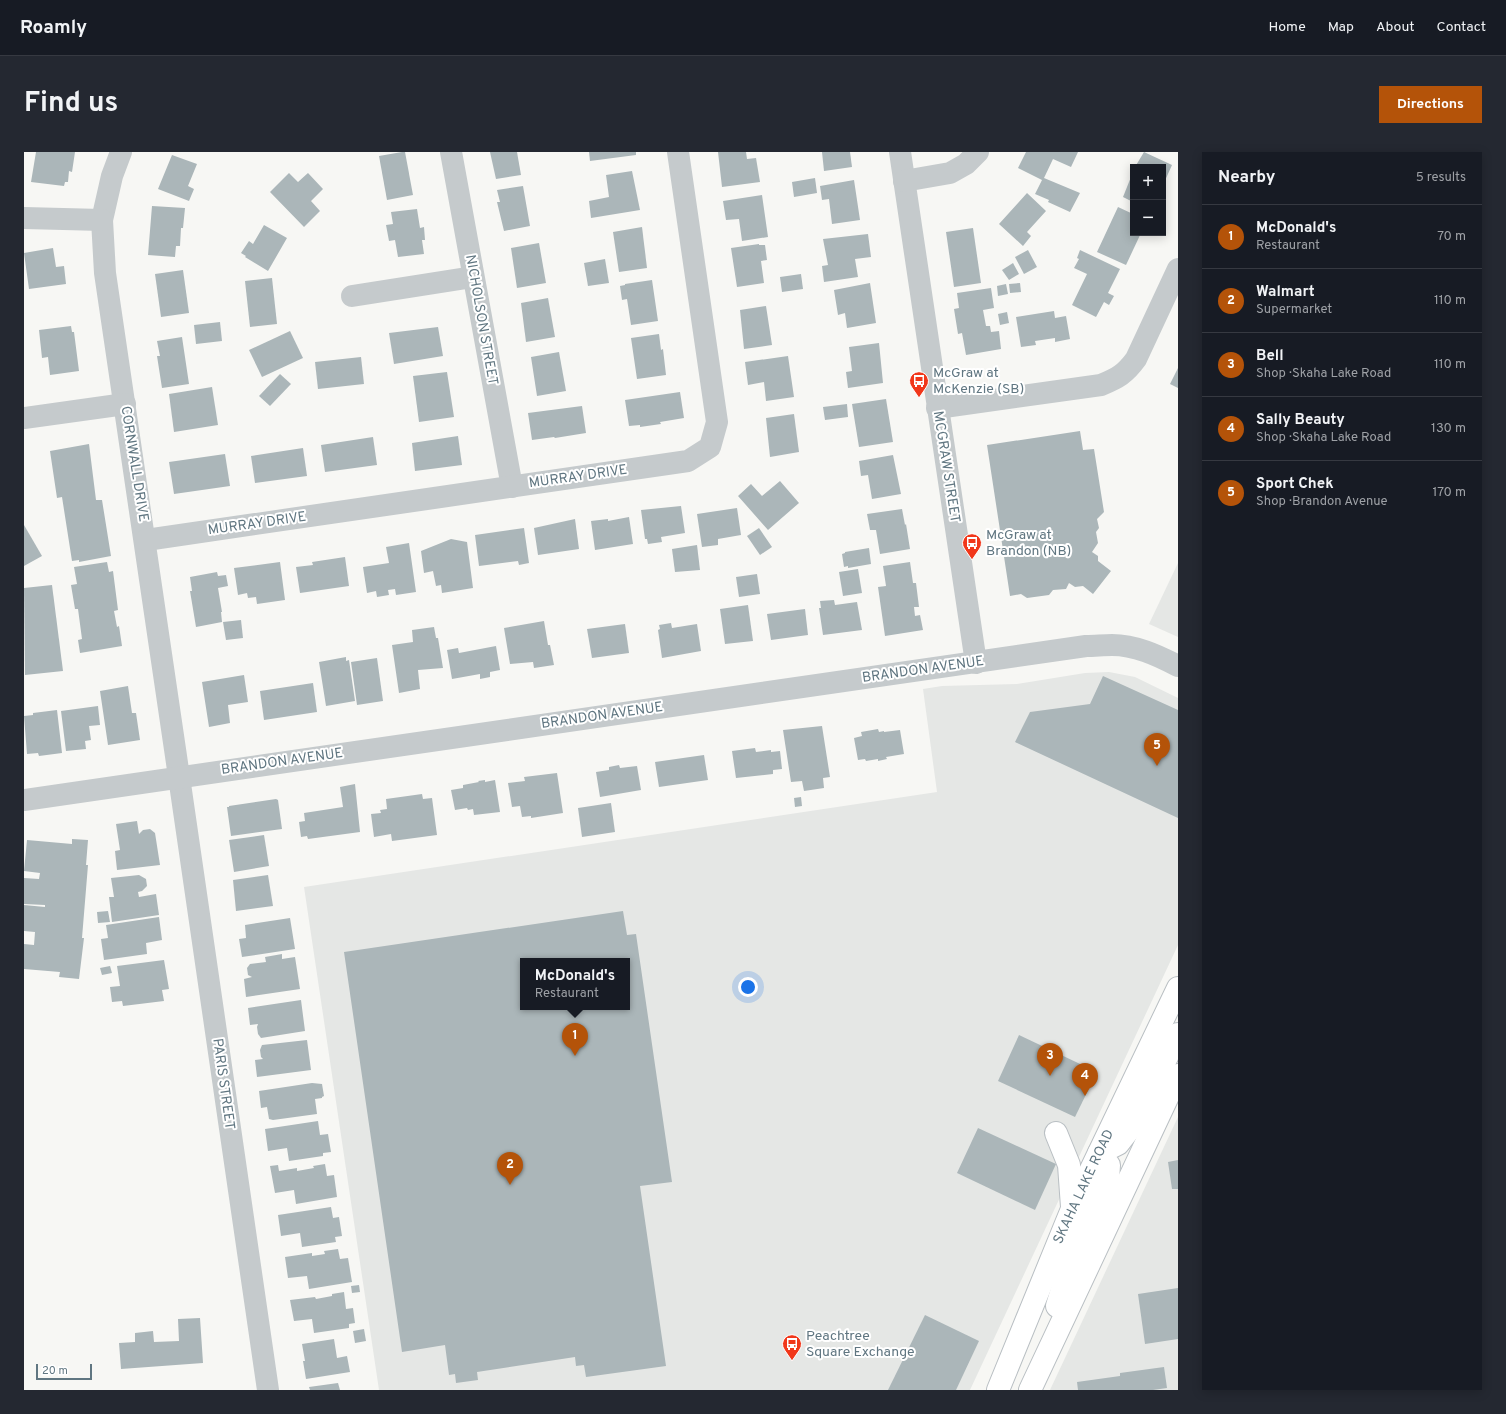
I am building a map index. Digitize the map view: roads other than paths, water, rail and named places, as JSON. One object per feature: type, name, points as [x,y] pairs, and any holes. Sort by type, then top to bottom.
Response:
[{"type":"main road","name":"SKAHA LAKE ROAD","points":[[998,1390],[1072,1209],[1178,988]]},
{"type":"main road","points":[[1031,1388],[1072,1257],[1108,1180],[1109,1166],[1099,1153],[1118,1144],[1136,1121],[1178,1034]]},
{"type":"main road","points":[[1031,1388],[1178,1075]]},
{"type":"main road","points":[[1056,1133],[1069,1166],[1072,1209]]},
{"type":"street","name":"CORNWALL DRIVE","points":[[121,152],[112,176],[102,220],[105,273],[146,540],[180,777]]},
{"type":"street","name":"NICHOLSON STREET","points":[[450,152],[512,487]]},
{"type":"street","name":"MURRAY DRIVE","points":[[146,540],[688,462],[710,447],[717,422],[678,152]]},
{"type":"street","name":"MCGRAW STREET","points":[[900,152],[976,663]]},
{"type":"street","points":[[904,181],[950,173],[966,164],[978,152]]},
{"type":"street","points":[[24,218],[102,220]]},
{"type":"street","points":[[937,408],[1101,385],[1117,379],[1128,370],[1136,359],[1178,269]]},
{"type":"street","points":[[352,296],[473,277]]},
{"type":"street","points":[[24,418],[125,404]]},
{"type":"street","name":"BRANDON AVENUE","points":[[24,800],[1086,646],[1112,645],[1143,650],[1178,666]]},
{"type":"street","name":"PARIS STREET","points":[[180,777],[213,1018],[268,1390]]},
{"type":"place","name":"McGraw at McKenzie (SB)","points":[[919,398]]},
{"type":"place","name":"McGraw at Brandon (NB)","points":[[972,560]]},
{"type":"place","name":"Sport Chek","points":[[1157,766]]},
{"type":"place","name":"McDonald's","points":[[575,1056]]},
{"type":"place","name":"Bell","points":[[1050,1076]]},
{"type":"place","name":"Sally Beauty","points":[[1085,1096]]},
{"type":"place","name":"Walmart","points":[[510,1185]]},
{"type":"place","name":"Peachtree Square Exchange","points":[[792,1361]]}]
